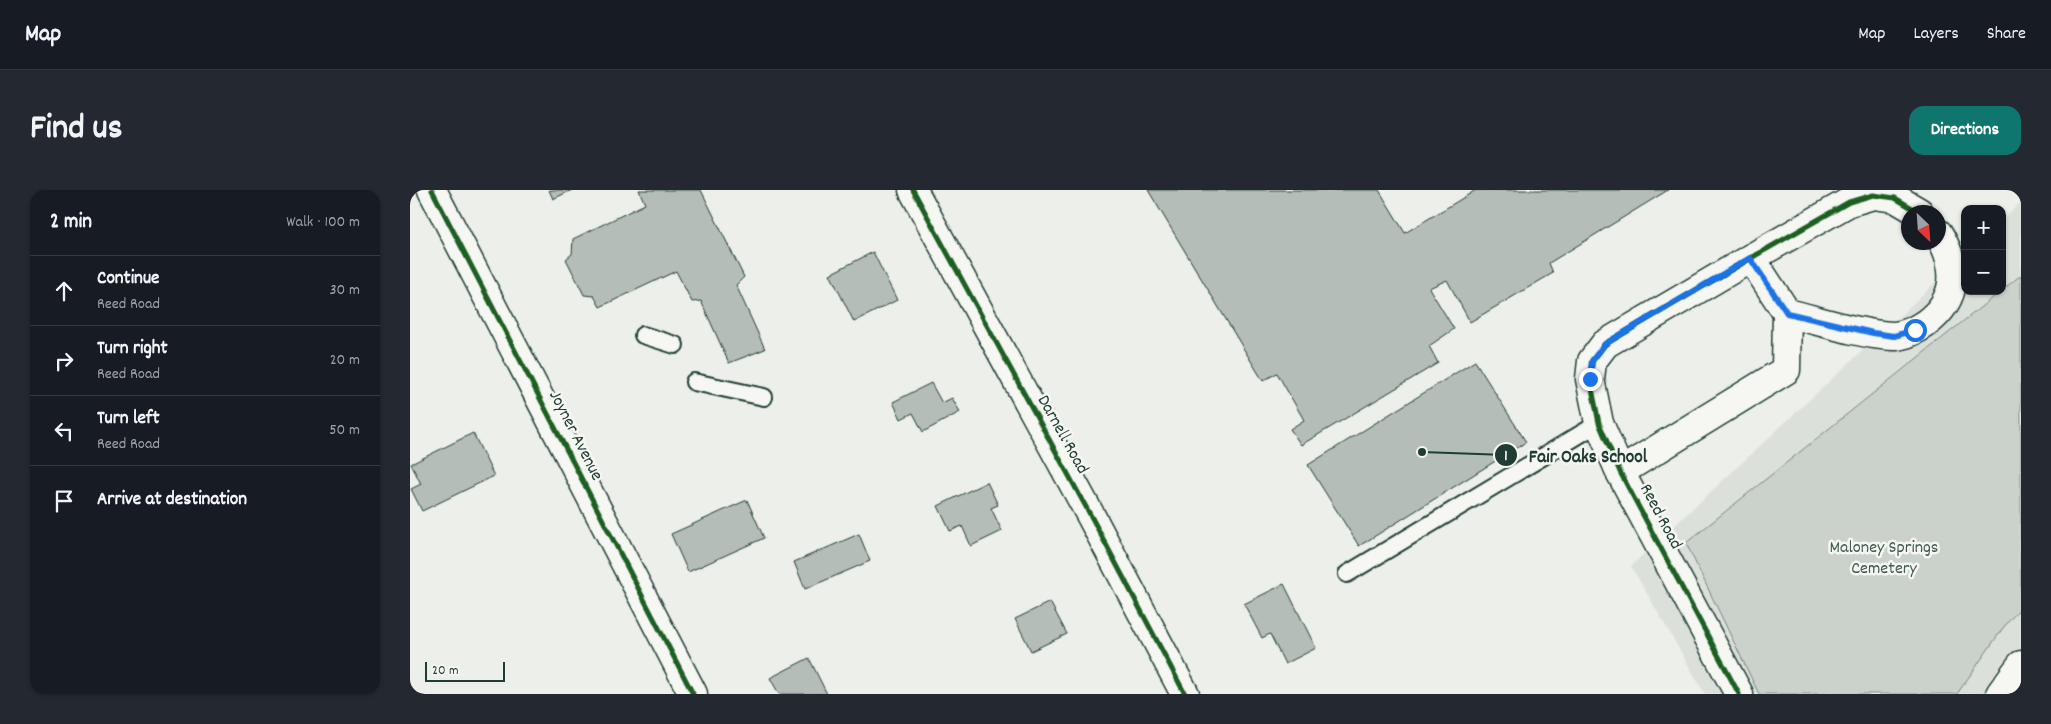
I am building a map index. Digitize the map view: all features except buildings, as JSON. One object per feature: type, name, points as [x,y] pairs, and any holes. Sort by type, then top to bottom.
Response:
[{"type":"street","name":"Joyner Avenue","points":[[432,190],[693,694]]},
{"type":"street","name":"Darnell Road","points":[[913,190],[1092,518],[1185,694]]},
{"type":"street","name":"Reed Road","points":[[1739,694],[1620,472],[1599,423],[1590,379],[1592,361],[1605,344],[1849,202],[1873,195],[1896,198],[1908,205]]},
{"type":"street","points":[[1750,258],[1787,313],[1894,336],[1915,330],[1931,319],[1946,304],[1953,283],[1952,263],[1946,250]]},
{"type":"street","name":"Reed Road","points":[[1620,472],[1786,370],[1787,313]]},
{"type":"lane","points":[[642,335],[675,345]]},
{"type":"lane","points":[[694,382],[764,397]]},
{"type":"lane","points":[[1347,574],[1599,423]]},
{"type":"shaded area","name":"Maloney Springs Cemetery","points":[[2021,202],[2021,694],[1705,694],[1631,566],[1961,259],[1961,295],[2006,295],[2006,216]]},
{"type":"green space","name":"Maloney Springs Cemetery","points":[[2021,275],[2021,607],[2003,628],[1957,694],[1759,694],[1686,543],[1996,295],[2006,295],[2006,287]]},
{"type":"cycle path","points":[[432,190],[693,694]]},
{"type":"cycle path","points":[[913,190],[1092,518],[1185,694]]},
{"type":"cycle path","points":[[1739,694],[1620,472],[1599,423],[1590,379],[1592,361],[1605,344],[1849,202],[1873,195],[1895,198],[1907,205]]},
{"type":"place","name":"Fair Oaks School","points":[[1422,452]]},
{"type":"route","points":[[1590,379],[1592,361],[1605,344],[1750,258],[1787,313],[1894,336],[1915,330]]}]
